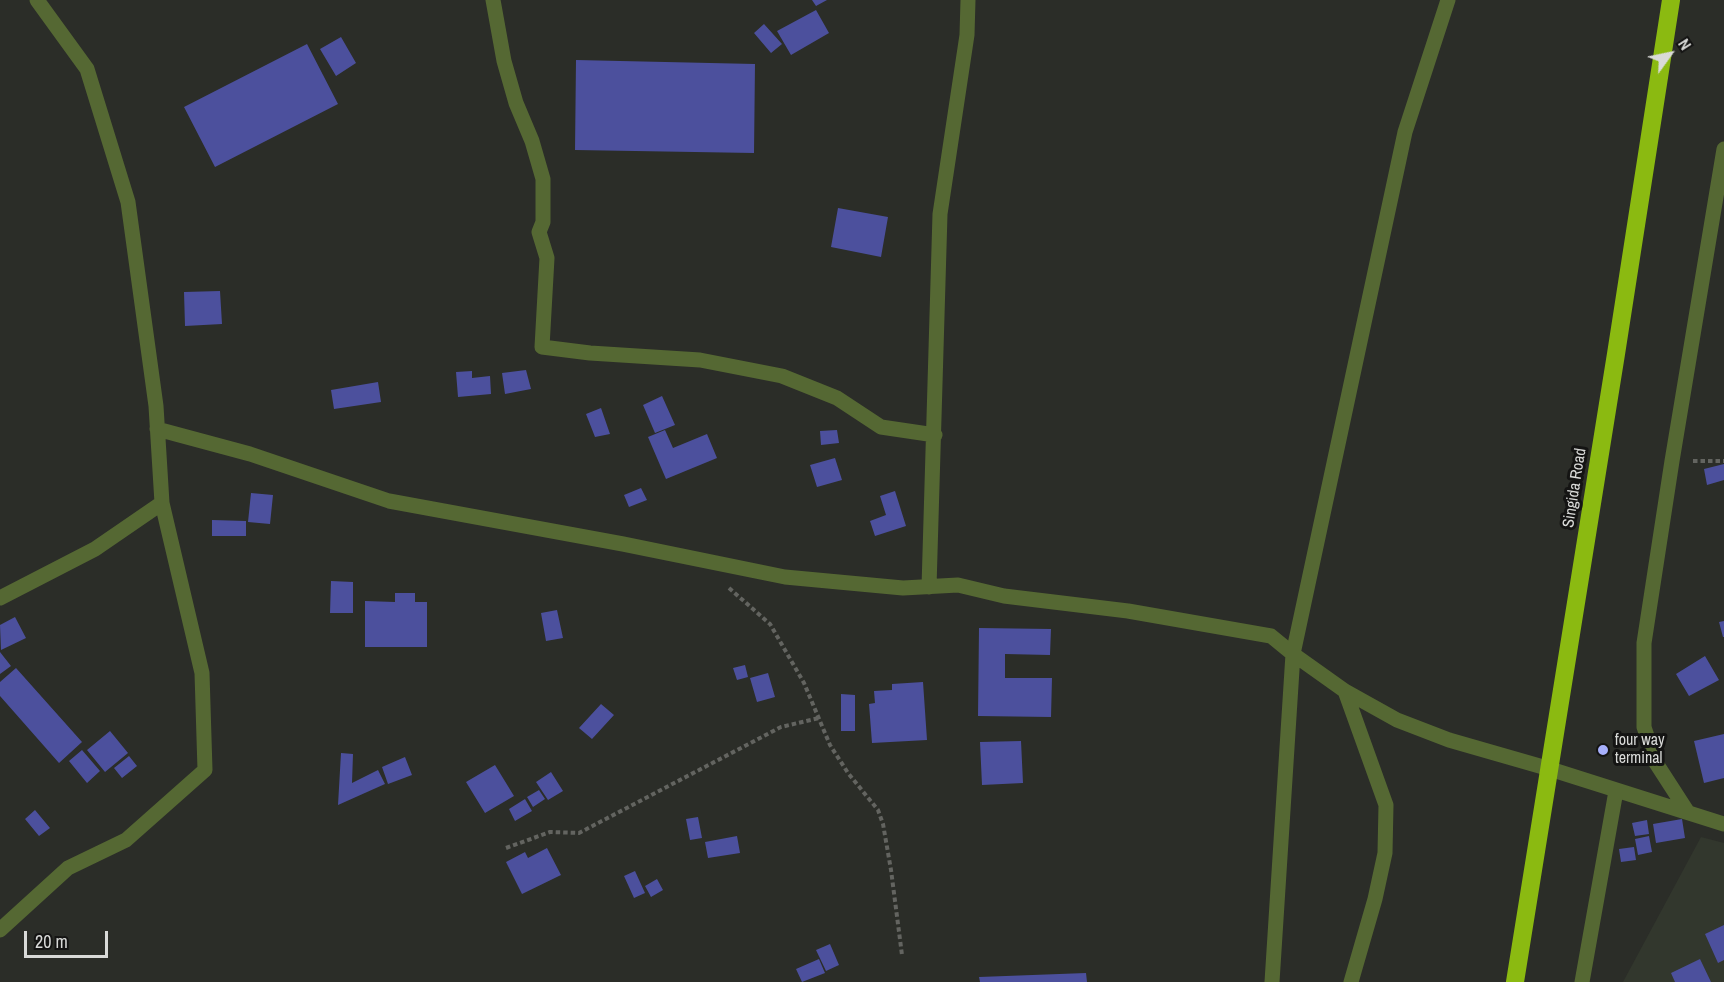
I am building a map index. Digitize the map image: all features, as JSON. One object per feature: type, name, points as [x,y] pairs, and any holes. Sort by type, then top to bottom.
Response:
[{"type":"highway","name":"Singida Road","points":[[1515,982],[1671,0]]},
{"type":"street","points":[[0,930],[68,868],[126,840],[206,770],[202,673],[162,503],[156,406],[129,202],[87,69],[37,0]]},
{"type":"street","points":[[493,0],[504,60],[516,103],[532,141],[543,179],[543,222],[539,232],[547,258],[542,347],[591,353],[700,360],[782,376],[837,398],[881,427],[935,435]]},
{"type":"street","points":[[929,587],[940,214],[967,35],[968,0]]},
{"type":"street","points":[[1272,982],[1293,654],[1405,132],[1448,0]]},
{"type":"street","points":[[1687,811],[1656,763],[1644,727],[1644,643],[1724,149]]},
{"type":"street","points":[[157,429],[250,454],[389,501],[623,544],[785,577],[903,588],[958,585],[1004,596],[1128,611],[1271,636],[1345,691],[1408,724],[1449,740],[1724,824]]},
{"type":"street","points":[[0,598],[95,549],[162,503]]},
{"type":"street","points":[[1345,691],[1386,805],[1385,853],[1375,899],[1351,982]]},
{"type":"street","points":[[1582,982],[1616,791]]},
{"type":"path","points":[[1672,461],[1724,461]]},
{"type":"path","points":[[696,560],[770,624],[804,683],[830,745],[878,810],[883,824],[891,870],[902,955]]},
{"type":"path","points":[[506,848],[550,832],[579,833],[781,727],[819,718]]},
{"type":"shaded area","points":[[1701,837],[1724,843],[1724,982],[1623,982]]},
{"type":"building","points":[[812,0],[827,0],[816,6]]},
{"type":"building","points":[[816,10],[829,33],[791,55],[777,31]]},
{"type":"building","points":[[764,24],[782,44],[771,53],[754,33]]},
{"type":"building","points":[[341,37],[356,63],[336,76],[320,49]]},
{"type":"building","points":[[307,44],[338,104],[215,167],[184,107]]},
{"type":"building","points":[[576,60],[755,64],[754,153],[575,150]]},
{"type":"building","points":[[838,208],[888,217],[881,257],[831,247]]},
{"type":"building","points":[[220,291],[222,324],[185,326],[184,292]]},
{"type":"building","points":[[526,370],[531,389],[505,394],[502,373]]},
{"type":"building","points":[[472,371],[472,378],[490,376],[491,394],[458,397],[456,372]]},
{"type":"building","points":[[378,382],[381,402],[334,409],[331,390]]},
{"type":"building","points":[[662,396],[675,425],[655,433],[643,405]]},
{"type":"building","points":[[601,408],[610,434],[595,437],[586,414]]},
{"type":"building","points":[[665,430],[673,448],[707,434],[717,458],[666,479],[648,437]]},
{"type":"building","points":[[837,430],[839,443],[821,445],[820,431]]},
{"type":"building","points":[[835,458],[842,480],[817,487],[810,465]]},
{"type":"building","points":[[1724,464],[1724,480],[1707,485],[1704,469]]},
{"type":"building","points":[[641,488],[647,500],[629,507],[624,495]]},
{"type":"building","points":[[895,491],[906,526],[875,536],[870,521],[886,515],[880,496]]},
{"type":"building","points":[[251,493],[273,495],[270,524],[248,522]]},
{"type":"building","points":[[212,520],[246,521],[246,536],[212,536]]},
{"type":"building","points":[[331,581],[353,582],[353,613],[330,613]]},
{"type":"building","points":[[395,593],[415,593],[415,602],[427,602],[427,647],[365,647],[365,601],[395,602]]},
{"type":"building","points":[[557,610],[563,638],[546,641],[541,613]]},
{"type":"building","points":[[15,617],[26,638],[1,650],[0,625]]},
{"type":"building","points":[[1724,621],[1724,637],[1723,637],[1719,622]]},
{"type":"building","points":[[979,628],[1051,629],[1050,655],[1005,654],[1005,678],[1052,678],[1051,717],[978,716]]},
{"type":"building","points":[[0,652],[11,666],[0,674]]},
{"type":"building","points":[[1705,656],[1719,680],[1689,696],[1676,674]]},
{"type":"building","points":[[745,665],[748,677],[737,680],[733,668]]},
{"type":"building","points":[[16,668],[82,742],[59,763],[0,696],[0,682]]},
{"type":"building","points":[[768,673],[775,697],[757,702],[750,678]]},
{"type":"building","points":[[923,682],[927,740],[872,743],[869,704],[875,703],[874,691],[892,690],[892,684]]},
{"type":"building","points":[[841,694],[855,695],[855,731],[841,731]]},
{"type":"building","points":[[601,704],[614,715],[592,739],[579,728]]},
{"type":"building","points":[[110,731],[128,753],[105,772],[87,750]]},
{"type":"building","points":[[1724,734],[1724,778],[1704,783],[1694,741]]},
{"type":"building","points":[[1021,741],[1023,783],[982,785],[980,742]]},
{"type":"building","points":[[82,750],[100,771],[87,783],[69,761]]},
{"type":"building","points":[[341,753],[353,754],[352,783],[378,770],[385,784],[338,805]]},
{"type":"building","points":[[129,756],[137,766],[122,778],[114,768]]},
{"type":"building","points":[[405,757],[412,775],[388,784],[382,767]]},
{"type":"building","points":[[495,765],[514,796],[485,813],[466,782]]},
{"type":"building","points":[[551,772],[563,791],[548,800],[536,782]]},
{"type":"building","points":[[539,790],[545,799],[533,807],[527,797]]},
{"type":"building","points":[[525,799],[532,811],[515,821],[509,809]]},
{"type":"building","points":[[35,810],[50,828],[39,836],[25,819]]},
{"type":"building","points":[[698,817],[702,838],[690,840],[686,819]]},
{"type":"building","points":[[1682,819],[1685,838],[1656,843],[1653,824]]},
{"type":"building","points":[[1647,820],[1649,834],[1635,836],[1632,823]]},
{"type":"building","points":[[737,836],[740,853],[708,858],[705,842]]},
{"type":"building","points":[[1649,836],[1652,852],[1638,855],[1635,839]]},
{"type":"building","points":[[1634,847],[1636,860],[1621,862],[1619,849]]},
{"type":"building","points":[[547,848],[561,875],[522,894],[506,862],[525,852],[528,858]]},
{"type":"building","points":[[635,871],[645,893],[634,898],[624,876]]},
{"type":"building","points":[[657,879],[663,890],[651,897],[645,886]]},
{"type":"building","points":[[1724,925],[1724,960],[1718,963],[1705,934]]},
{"type":"building","points":[[830,944],[839,965],[826,971],[816,950]]},
{"type":"building","points":[[819,959],[825,973],[802,982],[796,969]]},
{"type":"building","points":[[1700,959],[1711,982],[1675,982],[1671,973]]},
{"type":"building","points":[[1086,973],[1087,982],[980,982],[979,977]]},
{"type":"place","name":"four way terminal","points":[[1603,750]]}]
